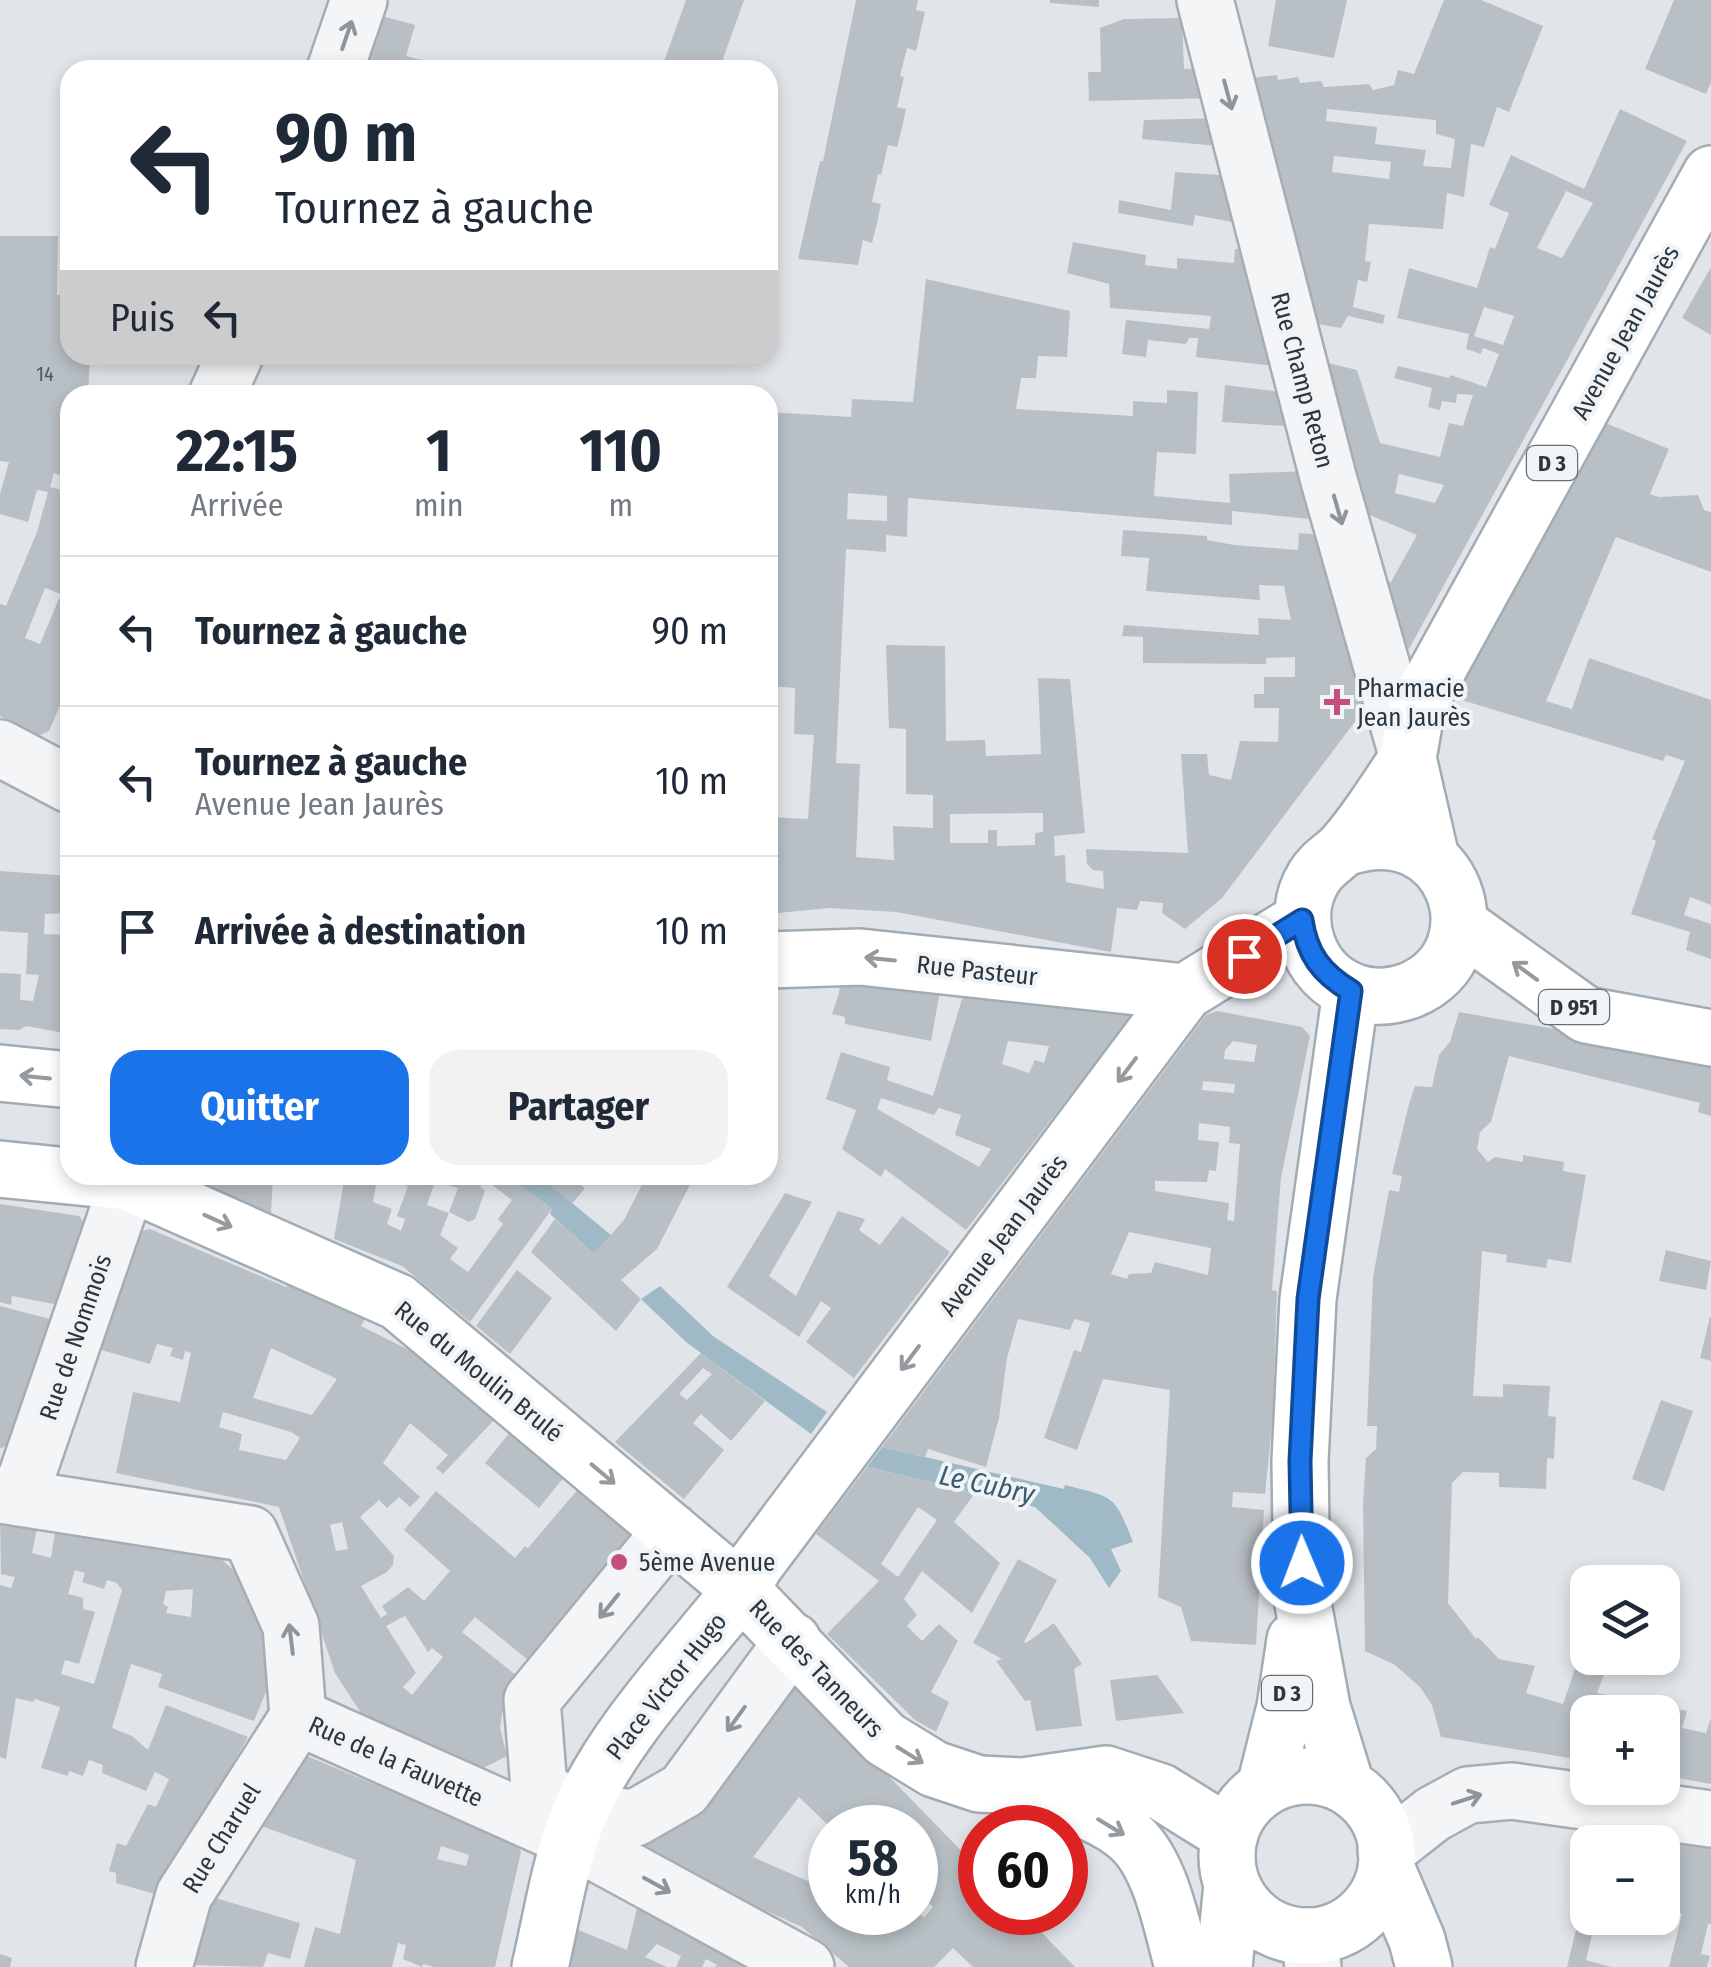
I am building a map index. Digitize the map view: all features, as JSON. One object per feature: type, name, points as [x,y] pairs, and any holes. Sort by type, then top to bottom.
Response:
[{"type":"main road","name":"Avenue Jean Jaurès","points":[[1344,848],[1408,758],[1418,707],[1430,682],[1711,174]]},
{"type":"main road","name":"Avenue Jean Jaurès","points":[[1408,758],[1432,858]]},
{"type":"main road","points":[[1366,840],[1390,840],[1412,846],[1432,858],[1453,888],[1458,924],[1453,948],[1446,959],[1421,985],[1398,995],[1374,996],[1351,991],[1331,979],[1316,963],[1305,942],[1302,920],[1304,898],[1326,860],[1366,840]]},
{"type":"main road","name":"Avenue Jean Jaurès","points":[[740,1590],[1185,992],[1302,920]]},
{"type":"main road","name":"D 951","points":[[1458,924],[1586,1015],[1711,1038]]},
{"type":"main road","name":"Rue Pasteur","points":[[778,960],[860,957],[1185,992]]},
{"type":"main road","name":"D 3","points":[[1346,1785],[1322,1707],[1302,1598],[1300,1461],[1308,1299],[1351,991]]},
{"type":"main road","points":[[0,1073],[60,1079]]},
{"type":"main road","name":"Rue du Moulin Brulé","points":[[0,1169],[60,1173]]},
{"type":"main road","name":"Rue du Moulin Brulé","points":[[144,1185],[398,1302],[740,1590]]},
{"type":"main road","name":"Rue des Tanneurs","points":[[740,1590],[794,1641],[885,1739],[934,1770],[979,1784],[1023,1786],[1106,1774],[1160,1792],[1231,1859]]},
{"type":"main road","name":"Place Victor Hugo","points":[[540,1967],[576,1825],[609,1756],[740,1590]]},
{"type":"main road","name":"D 3","points":[[1265,1787],[1284,1706],[1302,1598]]},
{"type":"main road","points":[[1224,1967],[1237,1816],[1265,1787],[1296,1776],[1330,1779],[1346,1785],[1366,1802],[1380,1825],[1386,1859],[1424,1967]]},
{"type":"main road","points":[[1023,1786],[1083,1810],[1131,1838],[1158,1879],[1183,1967]]},
{"type":"main road","points":[[1231,1859],[1244,1905],[1262,1922],[1311,1951],[1331,1932],[1351,1923],[1368,1908],[1380,1889],[1386,1859]]},
{"type":"street","points":[[339,60],[359,0]]},
{"type":"street","name":"Rue Champ Reton","points":[[1205,0],[1328,477],[1408,758]]},
{"type":"street","points":[[0,748],[60,780]]},
{"type":"street","name":"Rue de Nommois","points":[[10,1497],[126,1185]]},
{"type":"street","name":"Rue de la Fauvette","points":[[10,1497],[250,1534],[291,1626],[298,1717],[576,1825]]},
{"type":"street","points":[[671,1531],[532,1700],[539,1788],[576,1825],[806,1967]]},
{"type":"street","points":[[576,1825],[636,1818],[684,1790],[794,1641]]},
{"type":"street","name":"Rue Charuel","points":[[164,1967],[184,1895],[298,1717]]},
{"type":"street","points":[[1386,1859],[1432,1814],[1468,1795],[1512,1791],[1711,1820]]},
{"type":"water","points":[[520,1185],[550,1185],[611,1235],[594,1254],[550,1214],[552,1209]]},
{"type":"water","points":[[660,1286],[713,1336],[827,1412],[811,1434],[686,1342],[641,1299]]},
{"type":"water","name":"Le Cubry","points":[[882,1447],[1064,1489],[1065,1485],[1111,1500],[1133,1542],[1111,1549],[1121,1571],[1109,1588],[1090,1558],[1035,1507],[867,1467]]},
{"type":"building","points":[[686,0],[744,0],[723,60],[665,60]]},
{"type":"building","points":[[856,0],[918,0],[916,10],[925,12],[916,51],[907,48],[900,76],[904,77],[897,107],[906,109],[902,128],[897,147],[888,145],[881,175],[878,174],[872,202],[881,204],[877,223],[872,243],[863,240],[858,265],[798,259],[823,161]]},
{"type":"building","points":[[1099,0],[1099,7],[1050,3]]},
{"type":"building","points":[[1276,0],[1347,0],[1334,58],[1268,46]]},
{"type":"building","points":[[1444,0],[1481,0],[1543,26],[1509,112],[1497,107],[1484,147],[1471,144],[1464,197],[1447,193],[1443,229],[1369,224],[1365,261],[1371,262],[1367,282],[1358,280],[1353,307],[1385,315],[1383,324],[1348,316],[1341,328],[1311,323],[1252,78],[1298,77],[1300,83],[1321,81],[1324,87],[1369,84],[1373,90],[1394,85],[1398,70],[1414,74]],"holes":[[[1327,109],[1436,120],[1436,134],[1455,139],[1451,168],[1423,166],[1426,150],[1375,144],[1377,127],[1326,121]],[[1334,156],[1391,162],[1389,179],[1332,172]]]},
{"type":"building","points":[[1674,0],[1711,0],[1711,83],[1706,94],[1645,69]]},
{"type":"building","points":[[375,14],[415,25],[406,56],[421,60],[363,60]]},
{"type":"building","points":[[1182,18],[1184,69],[1210,68],[1218,98],[1089,101],[1088,72],[1101,72],[1100,28],[1124,19]]},
{"type":"building","points":[[1620,109],[1687,141],[1409,649],[1385,633],[1372,579],[1391,582],[1417,535],[1355,509],[1320,361],[1357,370],[1380,443],[1440,457],[1449,423],[1463,426],[1473,395],[1457,394],[1456,403],[1442,401],[1440,410],[1428,407],[1432,388],[1394,378],[1398,366],[1449,378],[1450,375],[1486,387],[1499,354],[1483,348],[1481,354],[1466,349],[1469,334],[1397,318],[1409,268],[1477,288],[1490,247],[1495,249],[1509,213],[1489,205],[1511,155],[1584,189]],"holes":[[[1566,191],[1593,203],[1562,258],[1537,248]],[[1484,307],[1514,316],[1503,345],[1474,336]],[[1399,474],[1444,485],[1435,503],[1395,493]]]},
{"type":"building","points":[[1222,118],[1229,147],[1142,139],[1144,120]]},
{"type":"building","points":[[1175,172],[1236,176],[1248,225],[1195,215],[1193,226],[1118,213],[1119,200],[1171,210]]},
{"type":"building","points":[[0,236],[58,236],[60,365],[90,365],[88,385],[60,385],[60,475],[54,473],[50,487],[60,490],[60,594],[45,588],[25,638],[40,644],[60,596],[60,705],[49,731],[36,737],[0,716],[0,604],[6,606],[37,532],[48,492],[37,490],[28,522],[0,514],[0,494],[9,462],[0,461]]},
{"type":"building","points":[[1073,242],[1146,255],[1145,265],[1177,269],[1177,258],[1234,263],[1235,249],[1254,250],[1283,367],[1196,357],[1198,338],[1189,338],[1186,344],[1148,340],[1146,357],[1122,354],[1126,320],[1209,329],[1211,316],[1110,308],[1109,284],[1067,273]]},
{"type":"building","points":[[1711,267],[1711,335],[1682,318]]},
{"type":"building","points":[[926,279],[1070,311],[1067,357],[1038,356],[1036,378],[1021,378],[1016,409],[1133,416],[1133,401],[1167,403],[1167,390],[1198,392],[1196,454],[1157,452],[1154,496],[1230,503],[1229,474],[1308,471],[1320,520],[1232,511],[1232,525],[908,498],[907,537],[886,535],[886,552],[846,549],[836,763],[860,764],[856,857],[894,860],[893,826],[933,828],[933,795],[906,794],[906,729],[889,728],[886,645],[945,646],[946,741],[985,740],[986,756],[1041,754],[1038,678],[1070,679],[1085,833],[1054,836],[1055,856],[1065,855],[1066,882],[1104,889],[1103,871],[1093,870],[1087,864],[1086,849],[1188,853],[1181,754],[1207,754],[1209,775],[1231,780],[1240,741],[1278,742],[1279,708],[1254,708],[1254,694],[1264,694],[1264,677],[1295,677],[1295,657],[1266,658],[1266,664],[1143,663],[1143,637],[1122,636],[1124,625],[1259,635],[1258,618],[1291,620],[1284,586],[1259,585],[1260,600],[1146,591],[1149,558],[1121,556],[1123,530],[1207,536],[1207,540],[1234,545],[1298,550],[1299,533],[1324,535],[1366,707],[1222,898],[1185,929],[1162,913],[1163,903],[1140,901],[1137,910],[1117,908],[1111,952],[896,912],[830,908],[778,913],[778,817],[808,819],[814,735],[794,734],[795,688],[778,687],[778,413],[851,417],[852,399],[913,402]],"holes":[[[848,493],[887,496],[887,521],[847,519]],[[1043,813],[1043,832],[1035,833],[1035,845],[997,846],[997,830],[988,830],[988,843],[950,843],[950,814]]]},
{"type":"building","points":[[1225,385],[1291,393],[1300,427],[1222,422]]},
{"type":"building","points":[[1603,422],[1669,449],[1650,494],[1698,495],[1704,510],[1711,512],[1711,572],[1616,537],[1546,701],[1572,709],[1589,658],[1711,700],[1711,905],[1690,897],[1684,915],[1711,924],[1711,959],[1686,950],[1690,932],[1631,914],[1656,841],[1652,839],[1685,761],[1666,755],[1663,761],[1455,698],[1462,676]]},
{"type":"building","points":[[0,871],[60,875],[60,913],[45,914],[44,934],[60,935],[60,1032],[26,1026],[19,1030],[0,1029],[0,973],[21,974],[20,1000],[33,1001],[39,975],[26,974],[28,933],[0,931]]},
{"type":"building","points":[[842,963],[943,975],[931,1041],[845,1024],[845,1017],[832,1014]]},
{"type":"building","points":[[968,979],[1135,1011],[966,1230],[885,1169],[881,1177],[842,1149],[856,1110],[826,1099],[841,1052],[890,1067],[887,1080],[933,1096]],"holes":[[[1008,1041],[1049,1046],[1044,1063],[1035,1060],[1029,1073],[1002,1064]],[[881,1098],[934,1115],[939,1108],[961,1115],[955,1135],[991,1149],[979,1167],[877,1109]]]},
{"type":"building","points":[[1217,1011],[1302,1027],[1310,1036],[1281,1178],[1272,1290],[1277,1291],[1273,1414],[1265,1494],[1233,1492],[1232,1507],[1264,1510],[1256,1645],[1191,1641],[1181,1607],[1158,1597],[1170,1390],[1103,1379],[1077,1450],[1044,1438],[1074,1350],[1081,1352],[1090,1323],[1074,1319],[1070,1330],[1018,1319],[986,1467],[928,1449],[925,1457],[882,1447],[1206,1015]],"holes":[[[1233,1041],[1257,1045],[1254,1062],[1224,1059],[1225,1050]],[[1203,1081],[1235,1084],[1234,1093],[1202,1090]],[[1199,1123],[1230,1127],[1229,1143],[1240,1144],[1234,1221],[1227,1220],[1229,1203],[1155,1191],[1155,1181],[1207,1182],[1209,1170],[1216,1171],[1219,1142],[1198,1140]],[[1129,1232],[1211,1248],[1208,1275],[1155,1262],[1151,1273],[1129,1274],[1127,1279],[1111,1274]]]},
{"type":"building","points":[[1459,1012],[1711,1057],[1711,1116],[1698,1112],[1700,1103],[1509,1056],[1491,1122],[1480,1132],[1477,1149],[1488,1162],[1495,1157],[1523,1162],[1523,1155],[1564,1162],[1563,1171],[1586,1175],[1571,1263],[1548,1259],[1546,1268],[1506,1262],[1507,1255],[1482,1251],[1473,1396],[1503,1397],[1503,1384],[1550,1386],[1548,1416],[1556,1417],[1554,1459],[1547,1458],[1546,1489],[1499,1487],[1499,1473],[1463,1472],[1452,1483],[1448,1603],[1476,1639],[1499,1659],[1535,1666],[1526,1693],[1563,1704],[1573,1675],[1604,1675],[1597,1693],[1607,1695],[1570,1695],[1570,1758],[1441,1737],[1432,1705],[1420,1687],[1395,1665],[1365,1651],[1363,1503],[1366,1458],[1376,1449],[1377,1426],[1367,1426],[1373,1277],[1389,1190],[1399,1192],[1402,1176],[1392,1174],[1409,1104],[1415,1086],[1432,1087],[1439,1055],[1450,1042]]},
{"type":"building","points":[[203,1185],[272,1185],[271,1213]]},
{"type":"building","points":[[343,1185],[376,1185],[373,1202],[392,1209],[387,1224],[401,1231],[405,1219],[397,1216],[408,1186],[404,1185],[434,1185],[427,1205],[449,1213],[440,1235],[458,1248],[450,1259],[468,1272],[503,1224],[498,1219],[512,1200],[492,1185],[520,1185],[552,1209],[470,1322],[402,1266],[334,1239]]},
{"type":"building","points":[[448,1185],[481,1185],[485,1191],[475,1219],[469,1222],[449,1212],[458,1188]]},
{"type":"building","points":[[550,1185],[585,1188],[572,1204]]},
{"type":"building","points":[[642,1185],[690,1185],[657,1249],[621,1280],[641,1299],[616,1331],[531,1252],[555,1219],[594,1254],[624,1220]]},
{"type":"building","points":[[785,1193],[812,1202],[769,1276],[796,1296],[838,1211],[865,1219],[859,1230],[880,1245],[902,1216],[950,1252],[854,1378],[806,1342],[831,1308],[821,1301],[799,1337],[727,1287]]},
{"type":"building","points":[[0,1204],[79,1216],[87,1227],[59,1305],[12,1296],[11,1305],[0,1302]]},
{"type":"building","points":[[150,1229],[286,1287],[289,1283],[365,1319],[361,1326],[417,1354],[495,1419],[443,1474],[436,1468],[448,1455],[410,1423],[383,1463],[420,1497],[410,1507],[399,1497],[387,1508],[379,1500],[360,1517],[394,1556],[387,1572],[361,1586],[381,1618],[387,1614],[382,1606],[408,1587],[424,1601],[450,1571],[404,1530],[436,1491],[515,1558],[579,1488],[632,1531],[633,1546],[533,1664],[475,1617],[462,1632],[521,1679],[506,1700],[502,1714],[500,1728],[507,1756],[472,1774],[368,1724],[335,1673],[279,1507],[116,1473],[133,1392],[180,1402],[191,1353],[185,1351],[183,1360],[170,1356],[173,1348],[157,1344],[150,1364],[98,1349],[138,1232]],"holes":[[[271,1348],[337,1379],[312,1415],[253,1398]],[[223,1412],[300,1438],[286,1460],[239,1450],[242,1434],[219,1427]],[[342,1522],[348,1549],[336,1551],[330,1525]],[[405,1616],[428,1652],[432,1648],[443,1657],[412,1695],[403,1687],[416,1673],[386,1626]]]},
{"type":"building","points":[[1666,1250],[1711,1261],[1706,1290],[1659,1281]]},
{"type":"building","points":[[517,1270],[552,1298],[510,1354],[476,1326]]},
{"type":"building","points":[[0,1306],[54,1320],[12,1442],[0,1449]]},
{"type":"building","points":[[1711,1317],[1711,1361],[1700,1358]]},
{"type":"building","points":[[701,1353],[765,1401],[731,1441],[701,1414],[693,1423],[724,1450],[684,1499],[615,1442]],"holes":[[[703,1368],[712,1374],[687,1400],[679,1394]]]},
{"type":"building","points":[[1661,1400],[1693,1411],[1664,1491],[1632,1479]]},
{"type":"building","points":[[511,1431],[564,1477],[539,1508],[485,1463]]},
{"type":"building","points":[[867,1467],[975,1493],[954,1522],[1000,1563],[972,1613],[922,1571],[904,1599],[917,1615],[907,1626],[922,1641],[939,1624],[958,1641],[931,1692],[949,1702],[936,1732],[915,1720],[827,1634],[879,1581],[816,1534]],"holes":[[[918,1507],[937,1520],[898,1577],[881,1564]]]},
{"type":"building","points":[[0,1517],[38,1523],[32,1553],[51,1558],[56,1525],[210,1549],[250,1585],[273,1675],[254,1721],[158,1687],[162,1674],[131,1664],[112,1728],[132,1736],[148,1750],[166,1705],[248,1737],[159,1895],[116,1883],[116,1873],[109,1871],[117,1843],[126,1846],[148,1804],[156,1807],[169,1779],[155,1772],[146,1791],[102,1773],[103,1765],[89,1760],[83,1776],[41,1768],[60,1707],[35,1699],[33,1702],[16,1698],[6,1759],[0,1757],[0,1585],[11,1588],[15,1577],[1,1574]],"holes":[[[75,1570],[85,1573],[82,1582],[104,1589],[107,1580],[117,1583],[122,1590],[94,1684],[61,1674],[65,1660],[79,1664],[95,1612],[83,1609],[83,1598],[68,1594]],[[193,1589],[191,1617],[166,1613],[166,1591]]]},
{"type":"building","points":[[1018,1559],[1057,1580],[1024,1642],[1054,1623],[1082,1664],[1074,1669],[1082,1726],[1036,1731],[1030,1700],[1025,1701],[996,1661],[1002,1659],[973,1643]]},
{"type":"building","points":[[1157,1675],[1184,1713],[1116,1721],[1110,1680]]},
{"type":"building","points":[[799,1684],[917,1805],[808,1806],[799,1797],[753,1857],[808,1881],[808,1932],[632,1851],[641,1828],[781,1686]]},
{"type":"building","points":[[1680,1710],[1687,1711],[1682,1728],[1706,1733],[1711,1718],[1711,1784],[1680,1778]]},
{"type":"building","points":[[302,1754],[518,1844],[521,1852],[495,1967],[422,1967],[403,1959],[406,1945],[398,1943],[392,1967],[304,1967],[315,1927],[340,1934],[356,1860],[250,1822]],"holes":[[[441,1846],[469,1855],[466,1866],[437,1859]]]},
{"type":"building","points":[[1602,1819],[1640,1825],[1601,1825]]},
{"type":"building","points":[[938,1827],[958,1847],[958,1935],[1044,1935],[1075,1967],[973,1967],[953,1948],[934,1967],[849,1967],[811,1935],[938,1935]]},
{"type":"building","points":[[1680,1831],[1711,1836],[1711,1924],[1701,1954],[1710,1956],[1707,1967],[1669,1967],[1680,1935]]},
{"type":"building","points":[[209,1896],[300,1923],[290,1959],[268,1953],[263,1967],[188,1965]]},
{"type":"building","points":[[638,1904],[750,1967],[715,1967],[706,1959],[702,1967],[676,1967],[681,1956],[657,1944],[645,1957],[667,1967],[559,1967],[569,1926],[627,1950]]},
{"type":"building","points":[[1575,1935],[1592,1935],[1586,1960],[1611,1967],[1567,1967]]},
{"type":"building","points":[[0,1954],[12,1958],[10,1967],[0,1967]]},
{"type":"place","name":"Pharmacie Jean Jaurès","points":[[1337,702]]},
{"type":"place","name":"5ème Avenue","points":[[619,1562]]},
{"type":"route","points":[[1244,956],[1302,920],[1305,942],[1316,963],[1331,979],[1351,991],[1308,1299],[1300,1461],[1302,1563]]}]
